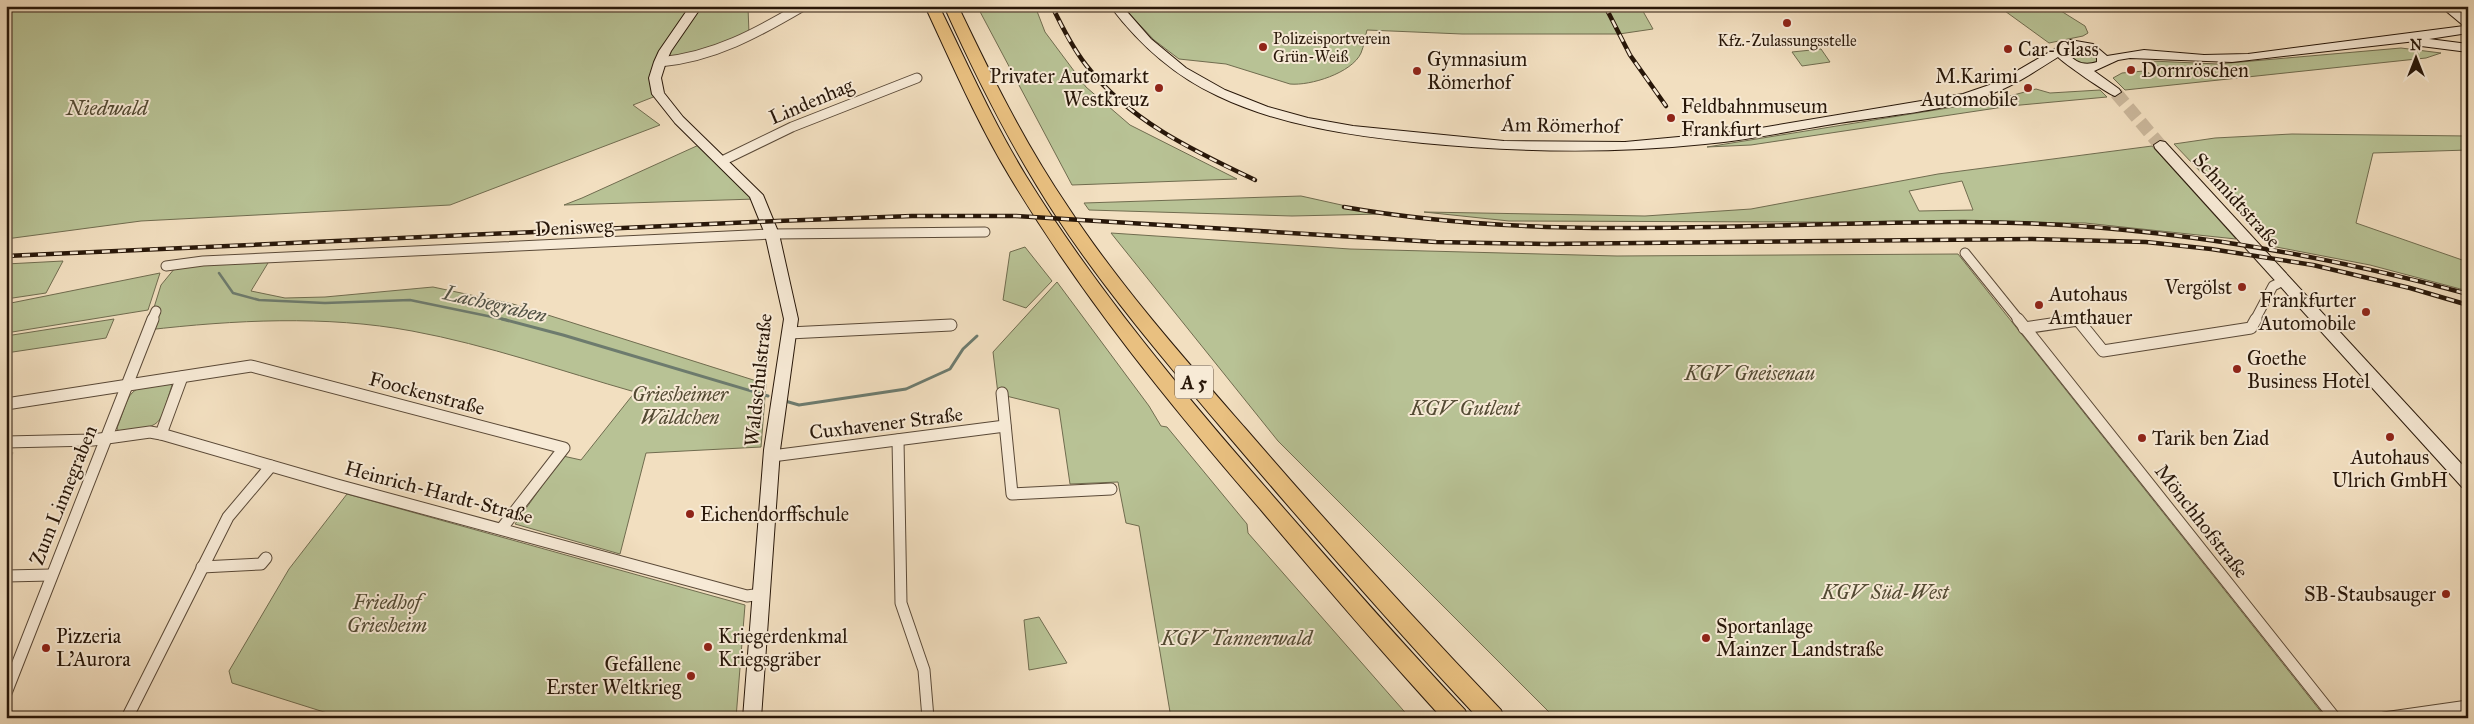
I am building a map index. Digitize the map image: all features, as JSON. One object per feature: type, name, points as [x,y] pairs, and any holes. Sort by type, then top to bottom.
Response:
[{"type":"highway","name":"A 5","points":[[932,6],[996,138],[1033,201],[1084,274],[1151,364],[1222,451],[1409,666],[1457,718]]},
{"type":"highway","name":"A 5","points":[[951,6],[1007,118],[1041,179],[1101,265],[1200,389],[1313,522],[1423,644],[1493,718]]},
{"type":"main road","name":"Waldschulstraße","points":[[696,6],[665,51],[660,62],[656,86],[664,104],[756,195],[772,234],[791,319],[772,456],[752,718]]},
{"type":"main road","name":"Am Römerhof","points":[[1116,6],[1146,42],[1173,65],[1212,89],[1249,103],[1310,124],[1364,134],[1486,145],[1614,147],[1720,138],[1963,98],[1985,92],[2062,50]]},
{"type":"main road","points":[[2446,6],[2468,24]]},
{"type":"main road","points":[[2102,64],[2120,56],[2202,59],[2237,58],[2468,29]]},
{"type":"main road","points":[[2400,39],[2468,48]]},
{"type":"main road","points":[[2088,47],[2101,54],[2102,64],[2116,93],[2064,57],[2062,50],[2070,44],[2156,56]]},
{"type":"main road","name":"Am Römerhof","points":[[2033,66],[2102,64]]},
{"type":"main road","name":"Schmidtstraße","points":[[2160,145],[2468,482]]},
{"type":"street","points":[[660,62],[676,62],[720,52],[751,37],[803,6]]},
{"type":"street","name":"Lindenhag","points":[[722,161],[792,127],[916,78]]},
{"type":"street","name":"Denisweg","points":[[166,266],[242,259],[772,234],[985,232]]},
{"type":"street","name":"Mönchhofstraße","points":[[1965,253],[2335,718]]},
{"type":"street","points":[[2024,328],[2078,320],[2103,351],[2251,328],[2273,286],[2283,281]]},
{"type":"street","name":"Zum Linnegraben","points":[[6,693],[156,312]]},
{"type":"street","points":[[789,333],[951,325]]},
{"type":"street","name":"Foockenstraße","points":[[6,404],[251,366],[564,448],[502,528]]},
{"type":"street","points":[[161,434],[182,377]]},
{"type":"street","points":[[1002,392],[1012,494],[1110,490]]},
{"type":"street","name":"Cuxhavener Straße","points":[[772,456],[1005,426]]},
{"type":"street","name":"Heinrich-Hardt-Straße","points":[[10,445],[106,438],[150,432],[161,434],[271,466],[747,596],[762,594]]},
{"type":"street","points":[[898,440],[901,603],[924,670],[928,718]]},
{"type":"street","points":[[127,718],[228,517],[271,466]]},
{"type":"street","points":[[202,567],[261,564],[266,558]]},
{"type":"street","points":[[6,576],[51,575]]},
{"type":"street","points":[[2384,718],[2468,706]]},
{"type":"green space","name":"Niedwald","points":[[6,6],[752,6],[748,8],[749,33],[720,48],[660,63],[661,94],[633,105],[660,125],[450,205],[141,221],[6,239]]},
{"type":"green space","points":[[977,6],[1035,6],[1045,32],[1086,87],[1130,125],[1237,179],[1072,185]]},
{"type":"green space","name":"Polizeisportverein Grün-Weiß","points":[[1122,6],[1640,6],[1653,29],[1619,34],[1462,34],[1367,30],[1361,53],[1349,67],[1330,77],[1308,83],[1290,84],[1226,64],[1179,59],[1154,40]]},
{"type":"green space","points":[[1998,6],[2053,6],[2085,26],[2088,33],[2083,36],[2049,43]]},
{"type":"green space","points":[[2075,47],[2087,49],[2097,55],[2098,62],[2083,64],[2068,57],[2067,50]]},
{"type":"green space","points":[[2401,48],[2441,53],[2426,58],[2125,90],[2113,78],[2122,73],[2144,71],[2151,74],[2161,70],[2157,65],[2150,63],[2151,61],[2218,64]]},
{"type":"green space","points":[[1821,49],[1830,62],[1802,66],[1792,52]]},
{"type":"green space","points":[[2036,89],[2050,93],[2100,90],[2107,97],[2010,106],[1751,145],[1707,147],[1991,101]]},
{"type":"green space","points":[[2292,134],[2468,136],[2468,150],[2373,153],[2356,223],[2468,262],[2468,291],[2370,265],[2271,246],[2174,144],[2215,138]]},
{"type":"green space","points":[[701,144],[756,199],[564,205],[582,198]]},
{"type":"green space","points":[[2152,146],[2236,239],[2085,223],[1509,221],[1424,212],[1645,216],[1751,209],[1938,174]],"holes":[[[1962,181],[1973,210],[1919,211],[1909,191]]]},
{"type":"green space","points":[[1301,196],[1382,214],[1292,216],[1089,210],[1084,203]]},
{"type":"green space","points":[[1111,233],[1350,249],[1617,256],[1958,254],[2326,718],[1555,718],[1278,441]]},
{"type":"green space","points":[[1025,247],[1052,281],[1026,308],[1003,300],[1010,252]]},
{"type":"green space","name":"Griesheimer Wäldchen","points":[[271,258],[251,291],[285,298],[325,297],[433,287],[513,304],[766,384],[761,447],[646,453],[620,554],[515,524],[563,456],[581,460],[635,392],[468,343],[379,326],[313,321],[280,321],[213,324],[147,330],[161,285],[175,268]]},
{"type":"green space","points":[[63,261],[46,293],[6,299],[6,264]]},
{"type":"green space","points":[[160,273],[148,310],[6,333],[6,304]]},
{"type":"green space","name":"KGV Tannenwald","points":[[1057,282],[1149,406],[1161,426],[1167,427],[1247,524],[1248,533],[1410,718],[1171,718],[1139,526],[1126,523],[1118,482],[1070,484],[1059,409],[998,394],[993,352]]},
{"type":"green space","points":[[114,319],[106,338],[6,353],[6,336]]},
{"type":"green space","points":[[168,382],[172,385],[164,410],[157,422],[152,426],[119,432],[117,428],[128,398],[132,393],[137,389]]},
{"type":"green space","name":"Friedhof Griesheim","points":[[347,494],[745,605],[736,718],[343,718],[232,683],[229,671],[289,569]]},
{"type":"green space","points":[[1039,617],[1067,663],[1029,670],[1024,620]]},
{"type":"waterway","name":"Lachegraben","points":[[219,273],[233,293],[259,300],[325,303],[410,300],[507,320]]},
{"type":"waterway","name":"Lachegraben","points":[[502,319],[563,335],[768,396]]},
{"type":"waterway","name":"Lachegraben","points":[[785,401],[799,405],[906,389],[950,369],[963,349],[977,336]]},
{"type":"tunnel","points":[[2116,93],[2160,145]]},
{"type":"tunnel","points":[[6,455],[9,450]]},
{"type":"railway","points":[[1052,6],[1068,37],[1086,65],[1103,85],[1122,102],[1163,132],[1209,158],[1255,180]]},
{"type":"railway","points":[[1605,6],[1630,55],[1666,106]]},
{"type":"railway","points":[[1344,207],[1421,218],[1498,225],[1575,228],[1963,222],[2091,227],[2155,233],[2281,251],[2406,278],[2468,294]]},
{"type":"railway","points":[[6,256],[777,221],[912,216],[1016,216],[1436,242],[1546,244],[2031,239],[2146,242],[2211,249],[2313,265],[2410,288],[2468,305]]},
{"type":"place","name":"Kfz.-Zulassungsstelle","points":[[1787,23]]},
{"type":"place","name":"Polizeisportverein Grün-Weiß","points":[[1263,47]]},
{"type":"place","name":"Car-Glass","points":[[2008,49]]},
{"type":"place","name":"Dornröschen","points":[[2131,70]]},
{"type":"place","name":"Gymnasium Römerhof","points":[[1417,71]]},
{"type":"place","name":"Privater Automarkt Westkreuz","points":[[1159,88]]},
{"type":"place","name":"M.Karimi Automobile","points":[[2028,88]]},
{"type":"place","name":"Feldbahnmuseum Frankfurt","points":[[1671,118]]},
{"type":"place","name":"Vergölst","points":[[2242,287]]},
{"type":"place","name":"Autohaus Amthauer","points":[[2039,305]]},
{"type":"place","name":"Frankfurter Automobile","points":[[2366,312]]},
{"type":"place","name":"Goethe Business Hotel","points":[[2237,369]]},
{"type":"place","name":"Autohaus Ulrich GmbH","points":[[2390,437]]},
{"type":"place","name":"Tarik ben Ziad","points":[[2142,438]]},
{"type":"place","name":"Eichendorffschule","points":[[690,514]]},
{"type":"place","name":"SB-Staubsauger","points":[[2446,594]]},
{"type":"place","name":"Sportanlage Mainzer Landstraße","points":[[1706,638]]},
{"type":"place","name":"Kriegerdenkmal Kriegsgräber","points":[[708,647]]},
{"type":"place","name":"Pizzeria L'Aurora","points":[[46,648]]},
{"type":"place","name":"Gefallene Erster Weltkrieg","points":[[691,676]]},
{"type":"park label","name":"KGV Gneisenau","points":[[1750,373]]},
{"type":"park label","name":"KGV Gutleut","points":[[1465,408]]},
{"type":"park label","name":"KGV Süd-West","points":[[1885,592]]}]
